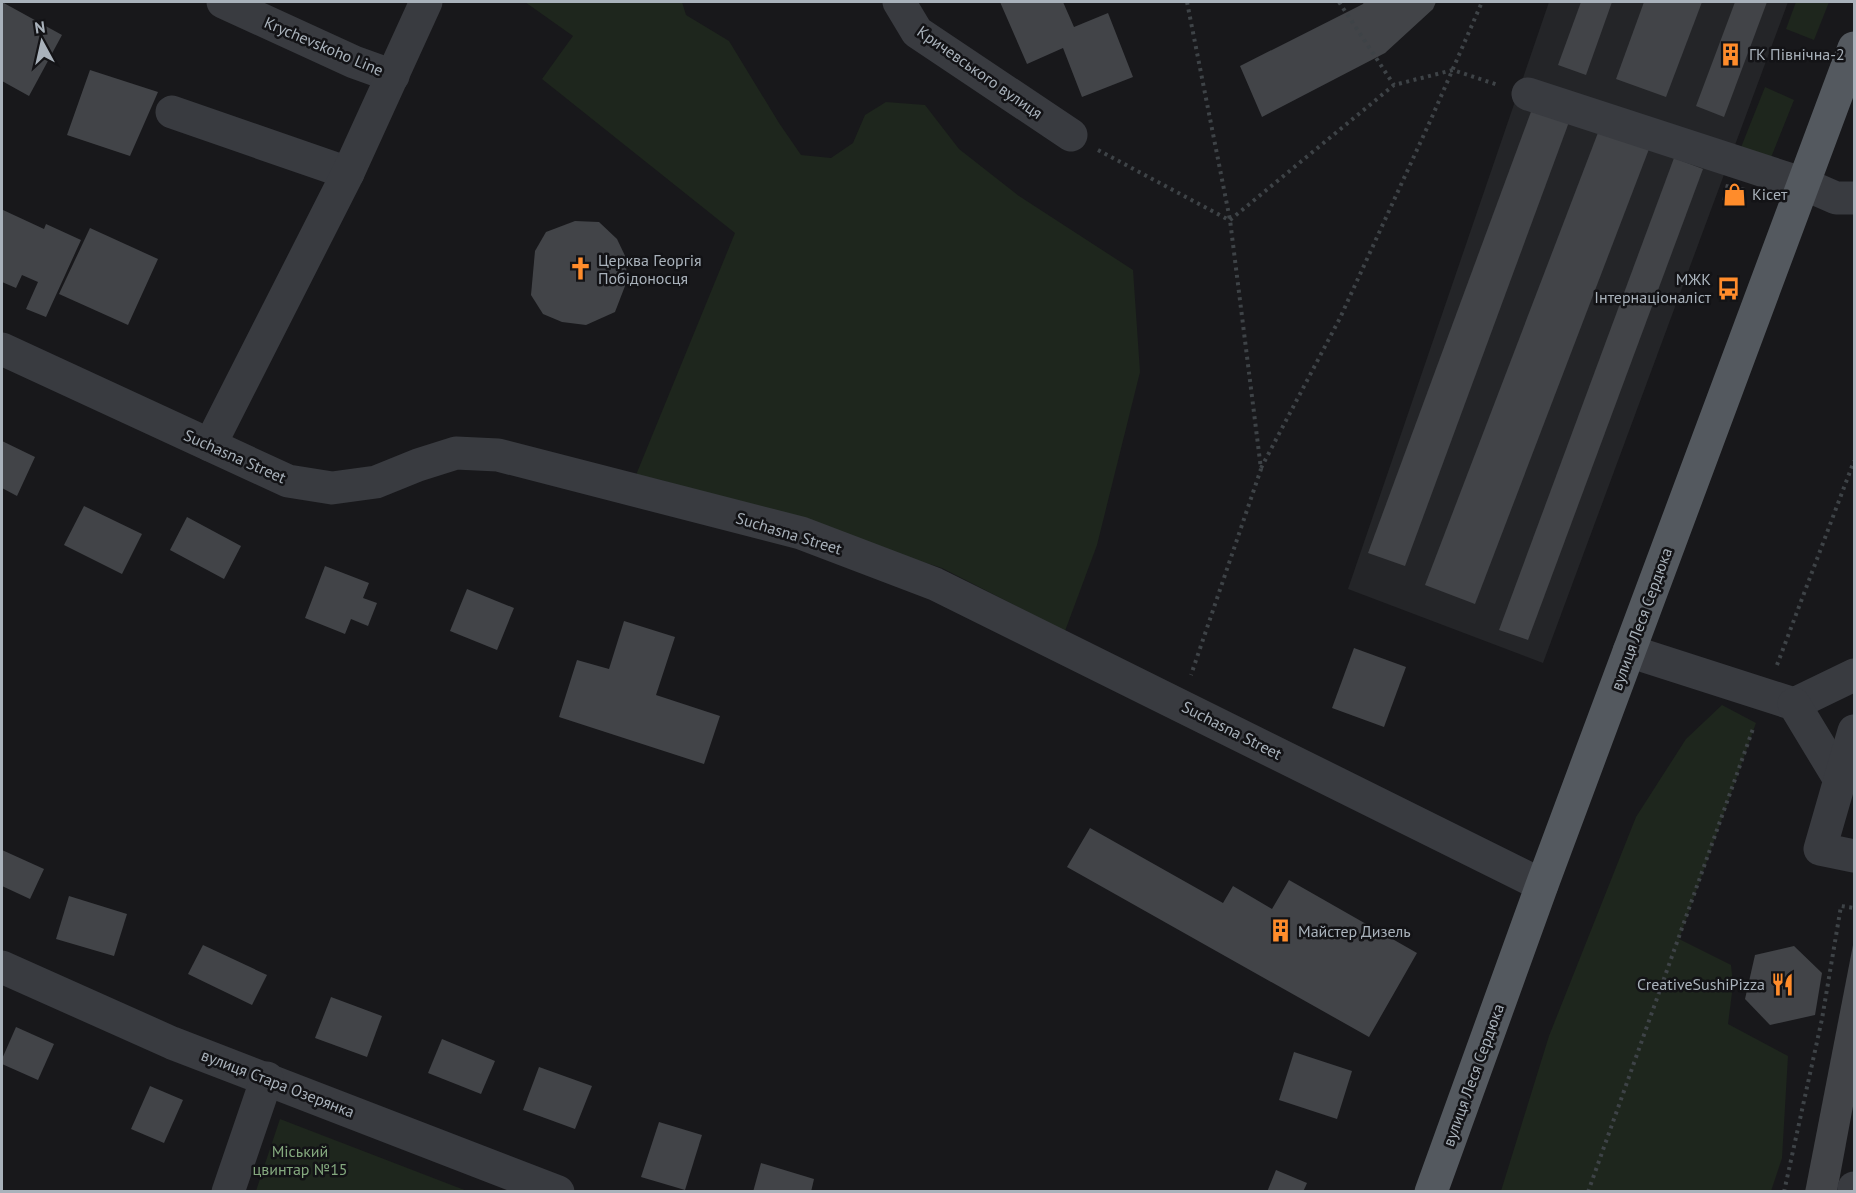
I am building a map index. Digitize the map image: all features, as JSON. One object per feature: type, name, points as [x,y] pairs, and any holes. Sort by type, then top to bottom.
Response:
[{"type":"main road","name":"вулиця Леся Сердюка","points":[[1431,1191],[1542,885],[1854,48]]},
{"type":"street","name":"Krychevskoho Line","points":[[223,2],[354,62],[393,76]]},
{"type":"street","points":[[210,445],[348,172],[426,2]]},
{"type":"street","name":"Кричевського вулиця","points":[[899,2],[917,32],[1071,135]]},
{"type":"street","points":[[1528,94],[1845,198],[1854,224]]},
{"type":"street","points":[[172,112],[348,172]]},
{"type":"street","name":"Suchasna Street","points":[[2,349],[288,481],[332,488],[375,482],[456,453],[498,455],[801,533],[936,584],[1542,885]]},
{"type":"street","points":[[1629,651],[1794,704],[1840,780]]},
{"type":"street","points":[[1794,704],[1854,675]]},
{"type":"street","points":[[1854,730],[1820,849],[1854,856]]},
{"type":"street","name":"вулиця Стара Озерянка","points":[[2,967],[172,1043],[558,1191]]},
{"type":"street","points":[[228,1191],[267,1078]]},
{"type":"path","points":[[1187,2],[1230,220],[1261,469]]},
{"type":"path","points":[[1340,2],[1394,85]]},
{"type":"path","points":[[1181,704],[1261,469],[1340,318],[1482,2]]},
{"type":"path","points":[[1230,220],[1394,85],[1453,70],[1528,94]]},
{"type":"path","points":[[1071,135],[1230,220]]},
{"type":"path","points":[[1774,674],[1853,469],[1854,461]]},
{"type":"path","points":[[1588,1191],[1756,723]]},
{"type":"path","points":[[1784,1191],[1822,1019],[1841,906],[1854,908]]},
{"type":"shaded area","name":"ГК Північна-2","points":[[1549,2],[1788,2],[1543,663],[1348,589]]},
{"type":"green space","points":[[525,2],[682,2],[686,15],[729,41],[801,155],[831,158],[853,143],[865,115],[886,102],[925,105],[959,149],[1019,196],[1133,270],[1140,372],[1097,545],[1065,631],[942,568],[661,480],[636,475],[735,233],[542,79],[573,36]]},
{"type":"green space","points":[[1796,2],[1829,2],[1814,40],[1786,29]]},
{"type":"green space","points":[[1765,87],[1794,100],[1768,165],[1738,155]]},
{"type":"green space","points":[[1722,705],[1756,723],[1679,939],[1731,965],[1733,985],[1728,1024],[1788,1056],[1782,1158],[1771,1191],[1501,1191],[1549,1036],[1636,817],[1686,739]]},
{"type":"green space","name":"Міський цвинтар №15","points":[[280,1119],[467,1191],[256,1191]]},
{"type":"building","points":[[2,2],[62,35],[29,96],[2,81]]},
{"type":"building","points":[[1000,2],[1063,2],[1074,27],[1108,13],[1133,77],[1082,97],[1063,48],[1027,64]]},
{"type":"building","points":[[1364,2],[1436,2],[1433,9],[1385,53],[1262,117],[1240,66]]},
{"type":"building","points":[[1581,2],[1612,2],[1586,75],[1558,65]]},
{"type":"building","points":[[1644,2],[1702,2],[1666,97],[1616,79]]},
{"type":"building","name":"ГК Північна-2","points":[[1735,2],[1767,2],[1724,117],[1696,106]]},
{"type":"building","points":[[90,70],[158,92],[130,156],[67,135]]},
{"type":"building","points":[[1532,109],[1569,122],[1405,566],[1368,553]]},
{"type":"building","points":[[1599,130],[1649,149],[1475,604],[1425,585]]},
{"type":"building","points":[[1674,158],[1703,169],[1528,640],[1499,630]]},
{"type":"building","name":"Кісет","points":[[1726,184],[1746,188],[1742,205],[1722,200]]},
{"type":"building","points":[[3,210],[44,229],[46,224],[81,240],[46,317],[26,309],[38,282],[22,275],[16,288],[2,282]]},
{"type":"building","name":"Церква Георгія Побідоносця","points":[[575,221],[599,222],[617,239],[627,260],[625,286],[615,312],[586,325],[562,322],[543,314],[531,295],[535,251],[546,232]]},
{"type":"building","points":[[90,228],[158,259],[128,325],[59,294]]},
{"type":"building","points":[[2,441],[35,457],[17,496],[2,488]]},
{"type":"building","points":[[84,506],[142,534],[122,574],[64,545]]},
{"type":"building","points":[[187,517],[241,546],[224,579],[170,550]]},
{"type":"building","points":[[325,566],[369,583],[363,598],[377,603],[368,626],[351,619],[345,634],[305,618]]},
{"type":"building","points":[[467,589],[514,608],[497,650],[450,631]]},
{"type":"building","points":[[624,621],[675,637],[656,695],[720,716],[704,764],[559,717],[577,660],[609,669]]},
{"type":"building","points":[[1354,648],[1406,667],[1384,727],[1332,708]]},
{"type":"building","name":"Майстер Дизель","points":[[1090,828],[1223,903],[1233,886],[1272,909],[1289,880],[1417,953],[1369,1037],[1067,867]]},
{"type":"building","points":[[2,850],[44,869],[30,899],[2,886]]},
{"type":"building","points":[[69,896],[127,914],[114,956],[56,939]]},
{"type":"building","points":[[203,945],[267,975],[252,1005],[188,974]]},
{"type":"building","points":[[1853,945],[1854,1101],[1837,1192],[1805,1192]]},
{"type":"building","points":[[1794,946],[1822,973],[1815,1015],[1770,1025],[1745,999],[1755,955]]},
{"type":"building","points":[[331,997],[382,1016],[367,1057],[315,1038]]},
{"type":"building","points":[[16,1027],[54,1044],[38,1080],[2,1064]]},
{"type":"building","points":[[442,1039],[495,1061],[481,1094],[428,1073]]},
{"type":"building","points":[[1294,1052],[1352,1071],[1337,1119],[1279,1100]]},
{"type":"building","points":[[539,1067],[592,1086],[575,1129],[523,1110]]},
{"type":"building","points":[[150,1086],[183,1100],[164,1143],[131,1129]]},
{"type":"building","points":[[659,1122],[702,1135],[685,1190],[641,1177]]},
{"type":"building","points":[[761,1163],[814,1179],[811,1192],[753,1192]]},
{"type":"building","points":[[1276,1170],[1307,1183],[1303,1192],[1267,1192]]},
{"type":"place","name":"ГК Північна-2","points":[[1731,54]]},
{"type":"place","name":"Кісет","points":[[1734,194]]},
{"type":"place","name":"Церква Георгія Побідоносця","points":[[580,269]]},
{"type":"place","name":"МЖК Інтернаціоналіст","points":[[1729,288]]},
{"type":"place","name":"Майстер Дизель","points":[[1280,931]]},
{"type":"place","name":"CreativeSushiPizza","points":[[1783,984]]}]
